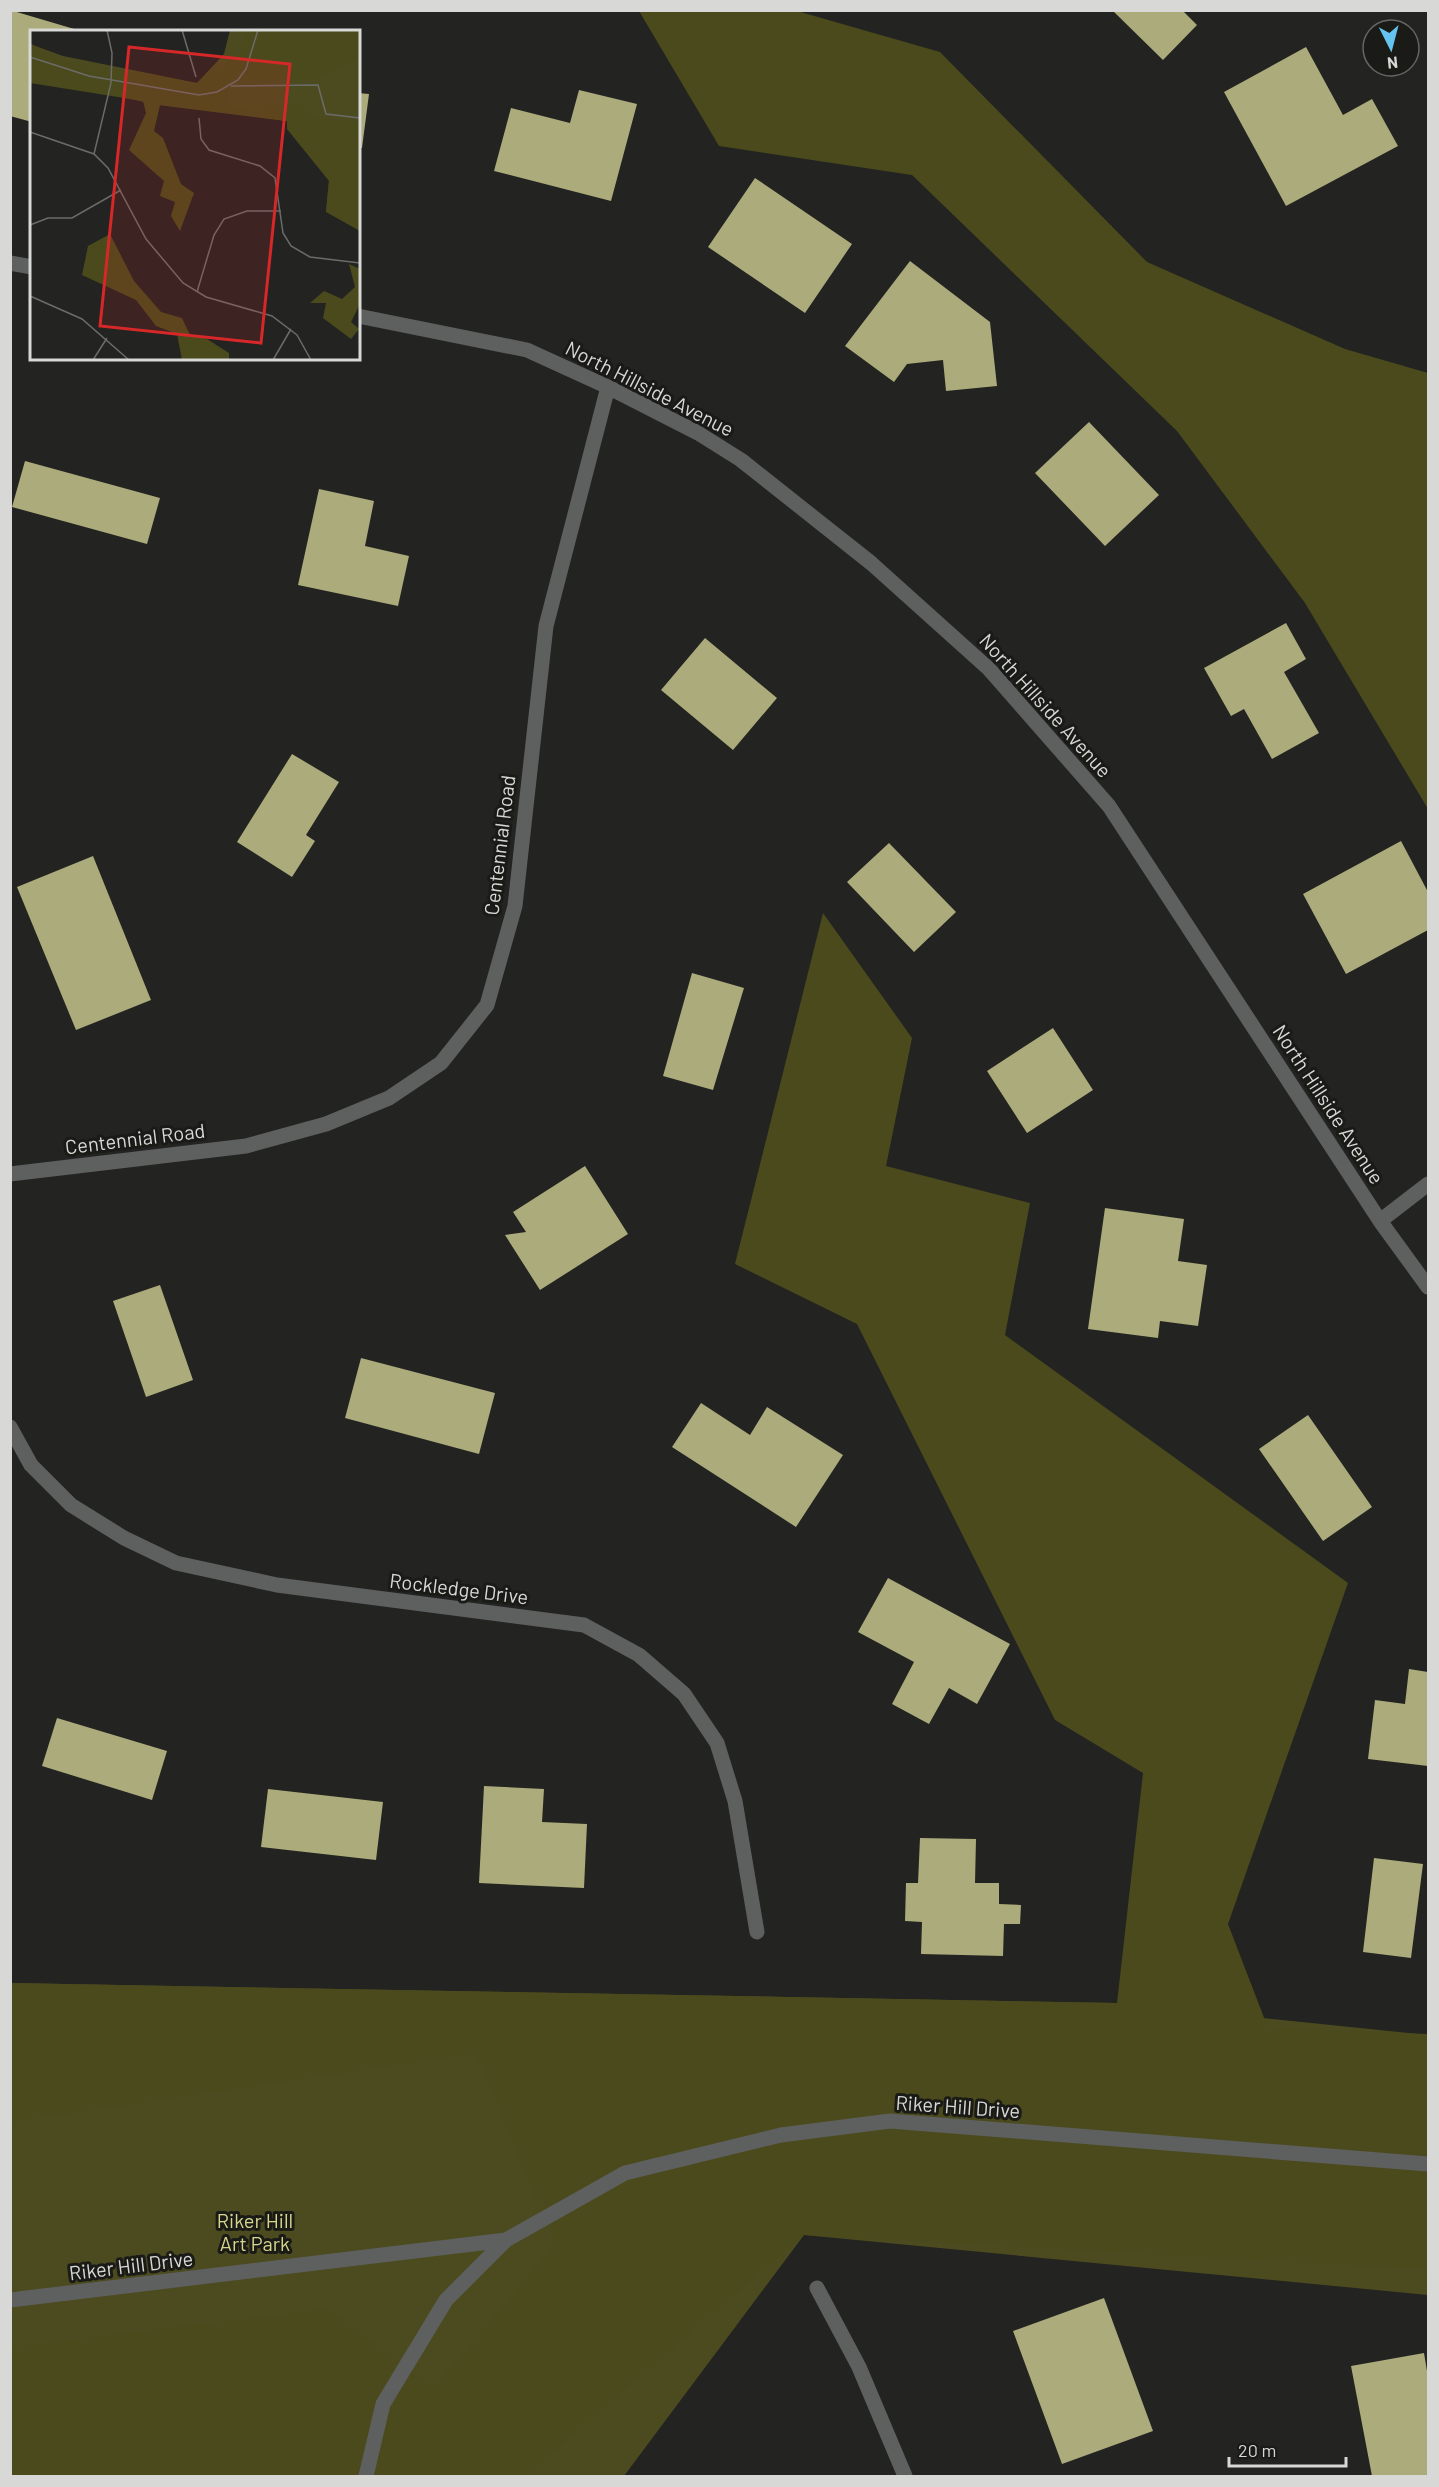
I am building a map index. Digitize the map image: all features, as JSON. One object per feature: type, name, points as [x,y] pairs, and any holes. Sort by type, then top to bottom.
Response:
[{"type":"street","points":[[10,263],[30,267]]},
{"type":"street","name":"North Hillside Avenue","points":[[360,316],[527,350],[608,387],[698,433],[741,459],[871,563],[989,669],[1109,806],[1380,1221],[1428,1287]]},
{"type":"street","name":"Centennial Road","points":[[10,1174],[246,1146],[326,1124],[389,1098],[441,1063],[487,1005],[515,906],[546,626],[608,387]]},
{"type":"street","points":[[1380,1221],[1428,1184]]},
{"type":"street","name":"Rockledge Drive","points":[[10,1427],[31,1465],[71,1505],[124,1538],[176,1563],[277,1585],[584,1625],[639,1655],[684,1695],[717,1743],[735,1801],[757,1932]]},
{"type":"street","name":"Riker Hill Drive","points":[[366,2476],[383,2404],[446,2300],[506,2240],[625,2174],[781,2135],[890,2121],[1428,2164]]},
{"type":"street","name":"Riker Hill Drive","points":[[10,2300],[506,2240]]},
{"type":"street","points":[[817,2288],[859,2367],[905,2476]]},
{"type":"green space","name":"Riker Hill Art Park","points":[[11,1983],[1117,2003],[1428,2035],[1428,2295],[804,2235],[624,2476],[11,2476]]},
{"type":"shaded area","points":[[639,11],[797,11],[940,52],[1147,262],[1345,349],[1428,373],[1428,809],[1305,603],[1177,431],[912,175],[719,146]]},
{"type":"shaded area","name":"Riker Hill Art Park","points":[[823,913],[912,1038],[886,1166],[1030,1203],[1005,1335],[1348,1583],[1228,1924],[1268,2028],[1428,2034],[1428,2269],[804,2235],[526,2476],[11,2476],[11,2347],[330,2309],[434,2388],[555,2244],[476,2053],[11,2122],[11,1983],[1117,2003],[1143,1773],[1055,1720],[857,1324],[735,1264]]},
{"type":"building","points":[[10,10],[78,30],[30,30],[30,121],[10,116]]},
{"type":"building","points":[[1112,10],[1182,10],[1197,25],[1163,60]]},
{"type":"building","points":[[1306,47],[1343,115],[1372,99],[1398,146],[1286,206],[1224,92]]},
{"type":"building","points":[[579,90],[637,104],[611,201],[494,171],[511,108],[570,123]]},
{"type":"building","points":[[360,93],[369,94],[362,148],[360,148]]},
{"type":"building","points":[[755,178],[852,244],[805,313],[708,247]]},
{"type":"building","points":[[910,261],[990,322],[997,386],[946,391],[943,360],[907,364],[894,382],[845,346]]},
{"type":"building","points":[[1089,422],[1159,495],[1105,546],[1035,473]]},
{"type":"building","points":[[25,461],[160,498],[147,544],[12,507]]},
{"type":"building","points":[[319,489],[374,501],[365,546],[409,556],[398,606],[298,585]]},
{"type":"building","points":[[1286,623],[1306,659],[1284,672],[1319,733],[1272,759],[1244,709],[1231,716],[1204,668]]},
{"type":"building","points":[[705,638],[777,698],[733,750],[661,690]]},
{"type":"building","points":[[292,754],[339,782],[306,835],[315,841],[292,877],[237,842]]},
{"type":"building","points":[[1401,841],[1428,892],[1428,930],[1346,974],[1303,894]]},
{"type":"building","points":[[889,843],[956,912],[914,952],[847,882]]},
{"type":"building","points":[[93,856],[151,1000],[76,1030],[17,887]]},
{"type":"building","points":[[692,973],[744,988],[713,1090],[663,1076]]},
{"type":"building","points":[[1053,1028],[1093,1090],[1027,1133],[987,1071]]},
{"type":"building","points":[[585,1166],[628,1234],[540,1290],[505,1235],[526,1232],[513,1212]]},
{"type":"building","points":[[1105,1208],[1184,1219],[1178,1261],[1207,1265],[1198,1326],[1160,1321],[1158,1338],[1088,1329]]},
{"type":"building","points":[[160,1285],[193,1380],[146,1397],[113,1301]]},
{"type":"building","points":[[361,1358],[495,1393],[479,1454],[345,1418]]},
{"type":"building","points":[[701,1403],[750,1435],[767,1407],[843,1455],[796,1527],[672,1447]]},
{"type":"building","points":[[1308,1415],[1372,1507],[1323,1541],[1259,1449]]},
{"type":"building","points":[[888,1578],[1010,1644],[977,1704],[949,1688],[929,1724],[892,1704],[914,1662],[858,1632]]},
{"type":"building","points":[[1409,1669],[1428,1672],[1428,1766],[1368,1759],[1375,1700],[1405,1704]]},
{"type":"building","points":[[57,1718],[167,1751],[152,1800],[42,1766]]},
{"type":"building","points":[[484,1786],[544,1789],[542,1822],[587,1824],[584,1888],[479,1883]]},
{"type":"building","points":[[268,1789],[383,1802],[376,1860],[261,1847]]},
{"type":"building","points":[[920,1838],[976,1839],[975,1883],[999,1883],[999,1904],[1021,1905],[1020,1924],[1004,1924],[1003,1956],[921,1954],[922,1922],[905,1921],[906,1883],[918,1883]]},
{"type":"building","points":[[1374,1858],[1423,1864],[1411,1958],[1363,1952]]},
{"type":"building","points":[[1104,2298],[1153,2431],[1062,2464],[1013,2331]]},
{"type":"building","points":[[1424,2353],[1428,2377],[1428,2476],[1372,2476],[1351,2366]]}]
